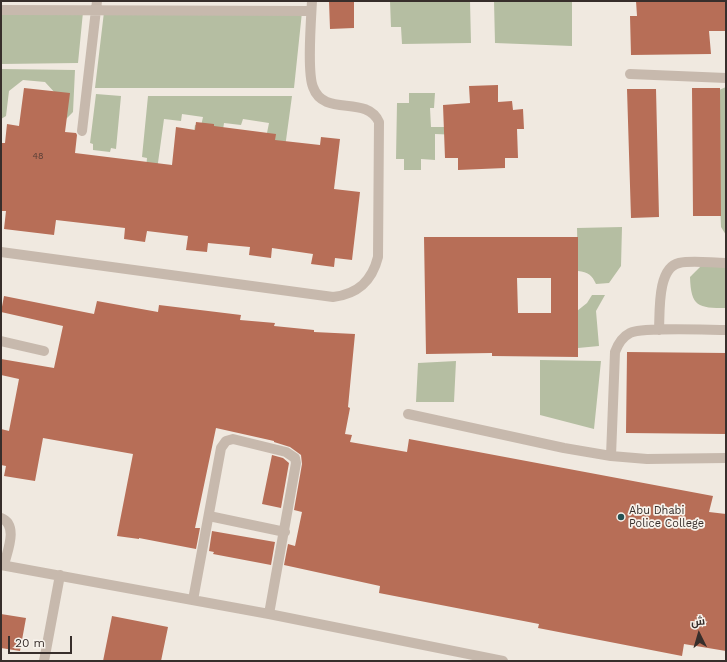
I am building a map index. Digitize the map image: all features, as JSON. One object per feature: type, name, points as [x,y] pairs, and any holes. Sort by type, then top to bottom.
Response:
[{"type":"lane","points":[[82,131],[96,6]]},
{"type":"lane","points":[[1,10],[96,6],[311,6],[311,80],[317,95],[330,104],[368,109],[376,116],[379,122],[378,257],[375,267],[364,285],[344,295],[333,297],[1,252]]},
{"type":"lane","points":[[630,74],[726,78]]},
{"type":"lane","points":[[659,330],[663,281],[668,269],[680,263],[726,263]]},
{"type":"lane","points":[[611,456],[615,352],[618,344],[630,332],[639,330],[726,330]]},
{"type":"lane","points":[[1,341],[44,351]]},
{"type":"lane","points":[[408,414],[564,448],[611,456],[647,459],[726,458]]},
{"type":"lane","points":[[193,600],[222,444],[226,441],[234,439],[286,452],[295,458],[296,468],[269,614]]},
{"type":"lane","points":[[208,516],[284,532]]},
{"type":"lane","points":[[1,518],[7,522],[11,532],[2,565],[269,614],[503,661]]},
{"type":"lane","points":[[44,661],[60,575]]},
{"type":"green space","points":[[390,1],[470,1],[471,43],[402,44],[401,27],[391,27]]},
{"type":"green space","points":[[494,1],[572,1],[572,46],[495,43]]},
{"type":"green space","points":[[83,12],[78,63],[1,64],[1,13]]},
{"type":"green space","points":[[104,12],[302,12],[294,88],[95,88]]},
{"type":"green space","points":[[1,69],[75,70],[73,112],[62,123],[56,94],[45,82],[23,80],[9,91],[6,116],[1,119]]},
{"type":"green space","points":[[726,87],[726,235],[721,227],[716,98],[719,90]]},
{"type":"green space","points":[[409,93],[435,93],[434,108],[430,108],[431,127],[460,127],[460,135],[435,134],[435,160],[421,159],[421,170],[404,170],[404,159],[396,159],[397,103],[409,103]]},
{"type":"green space","points":[[96,94],[121,96],[116,149],[111,148],[110,152],[93,150],[93,144],[90,143]]},
{"type":"green space","points":[[148,96],[292,96],[281,177],[266,138],[269,123],[243,119],[241,125],[224,123],[217,171],[188,174],[195,125],[201,126],[203,117],[182,114],[181,121],[164,119],[157,170],[146,169],[147,158],[142,157]]},
{"type":"green space","points":[[622,227],[621,266],[609,283],[596,284],[589,274],[578,271],[577,228]]},
{"type":"green space","points":[[726,264],[726,308],[709,307],[698,304],[694,300],[692,294],[690,277],[701,266]]},
{"type":"green space","points":[[592,295],[605,295],[596,311],[599,346],[578,348],[577,311],[587,303]]},
{"type":"green space","points":[[540,360],[601,361],[594,429],[540,415]]},
{"type":"green space","points":[[456,361],[454,402],[416,402],[418,363]]},
{"type":"building","points":[[329,1],[354,1],[354,28],[330,29]]},
{"type":"building","points":[[636,1],[726,1],[726,31],[709,31],[711,54],[631,55],[630,16],[637,16]]},
{"type":"building","points":[[498,85],[498,102],[512,101],[513,110],[523,109],[524,129],[517,129],[518,158],[505,158],[505,168],[458,170],[458,158],[445,158],[443,105],[470,103],[469,86]]},
{"type":"building","points":[[24,88],[70,93],[65,132],[76,133],[77,135],[75,153],[172,165],[176,127],[195,130],[196,122],[214,124],[214,126],[276,134],[275,140],[320,145],[321,137],[340,139],[334,189],[360,192],[352,260],[335,258],[334,267],[311,264],[313,254],[272,248],[271,258],[249,255],[250,247],[208,243],[207,252],[186,250],[188,236],[147,231],[145,242],[124,239],[125,228],[56,220],[54,235],[4,229],[6,211],[1,211],[1,143],[5,143],[7,124],[19,126]]},
{"type":"building","points":[[692,88],[720,88],[721,216],[693,216]]},
{"type":"building","points":[[627,89],[656,89],[659,217],[631,218]]},
{"type":"building","points":[[424,237],[578,237],[578,357],[492,356],[492,353],[426,354]],"holes":[[[517,278],[551,278],[551,313],[518,313]]]},
{"type":"building","points":[[4,296],[94,314],[97,301],[158,312],[159,305],[241,315],[240,320],[275,323],[274,326],[314,330],[314,332],[355,334],[348,407],[350,408],[345,434],[352,435],[350,442],[407,452],[409,439],[713,496],[709,512],[726,514],[726,651],[684,644],[682,656],[538,628],[539,624],[379,593],[380,586],[284,565],[288,544],[295,546],[302,512],[294,510],[302,464],[301,455],[290,447],[274,441],[216,428],[195,528],[200,528],[196,549],[139,538],[117,536],[133,454],[43,438],[35,481],[4,476],[6,466],[1,465],[1,429],[9,431],[19,379],[1,375],[1,359],[54,368],[63,326],[1,312]]},
{"type":"building","points":[[627,352],[726,353],[726,434],[626,433]]},
{"type":"building","points":[[272,455],[283,458],[289,463],[281,508],[262,504]]},
{"type":"building","points":[[212,531],[275,542],[271,565],[213,554],[214,552],[209,551]]},
{"type":"building","points":[[1,614],[26,618],[20,651],[1,648]]},
{"type":"building","points":[[112,616],[168,627],[161,661],[103,661]]},
{"type":"place","name":"Abu Dhabi Police College","points":[[621,517]]}]
